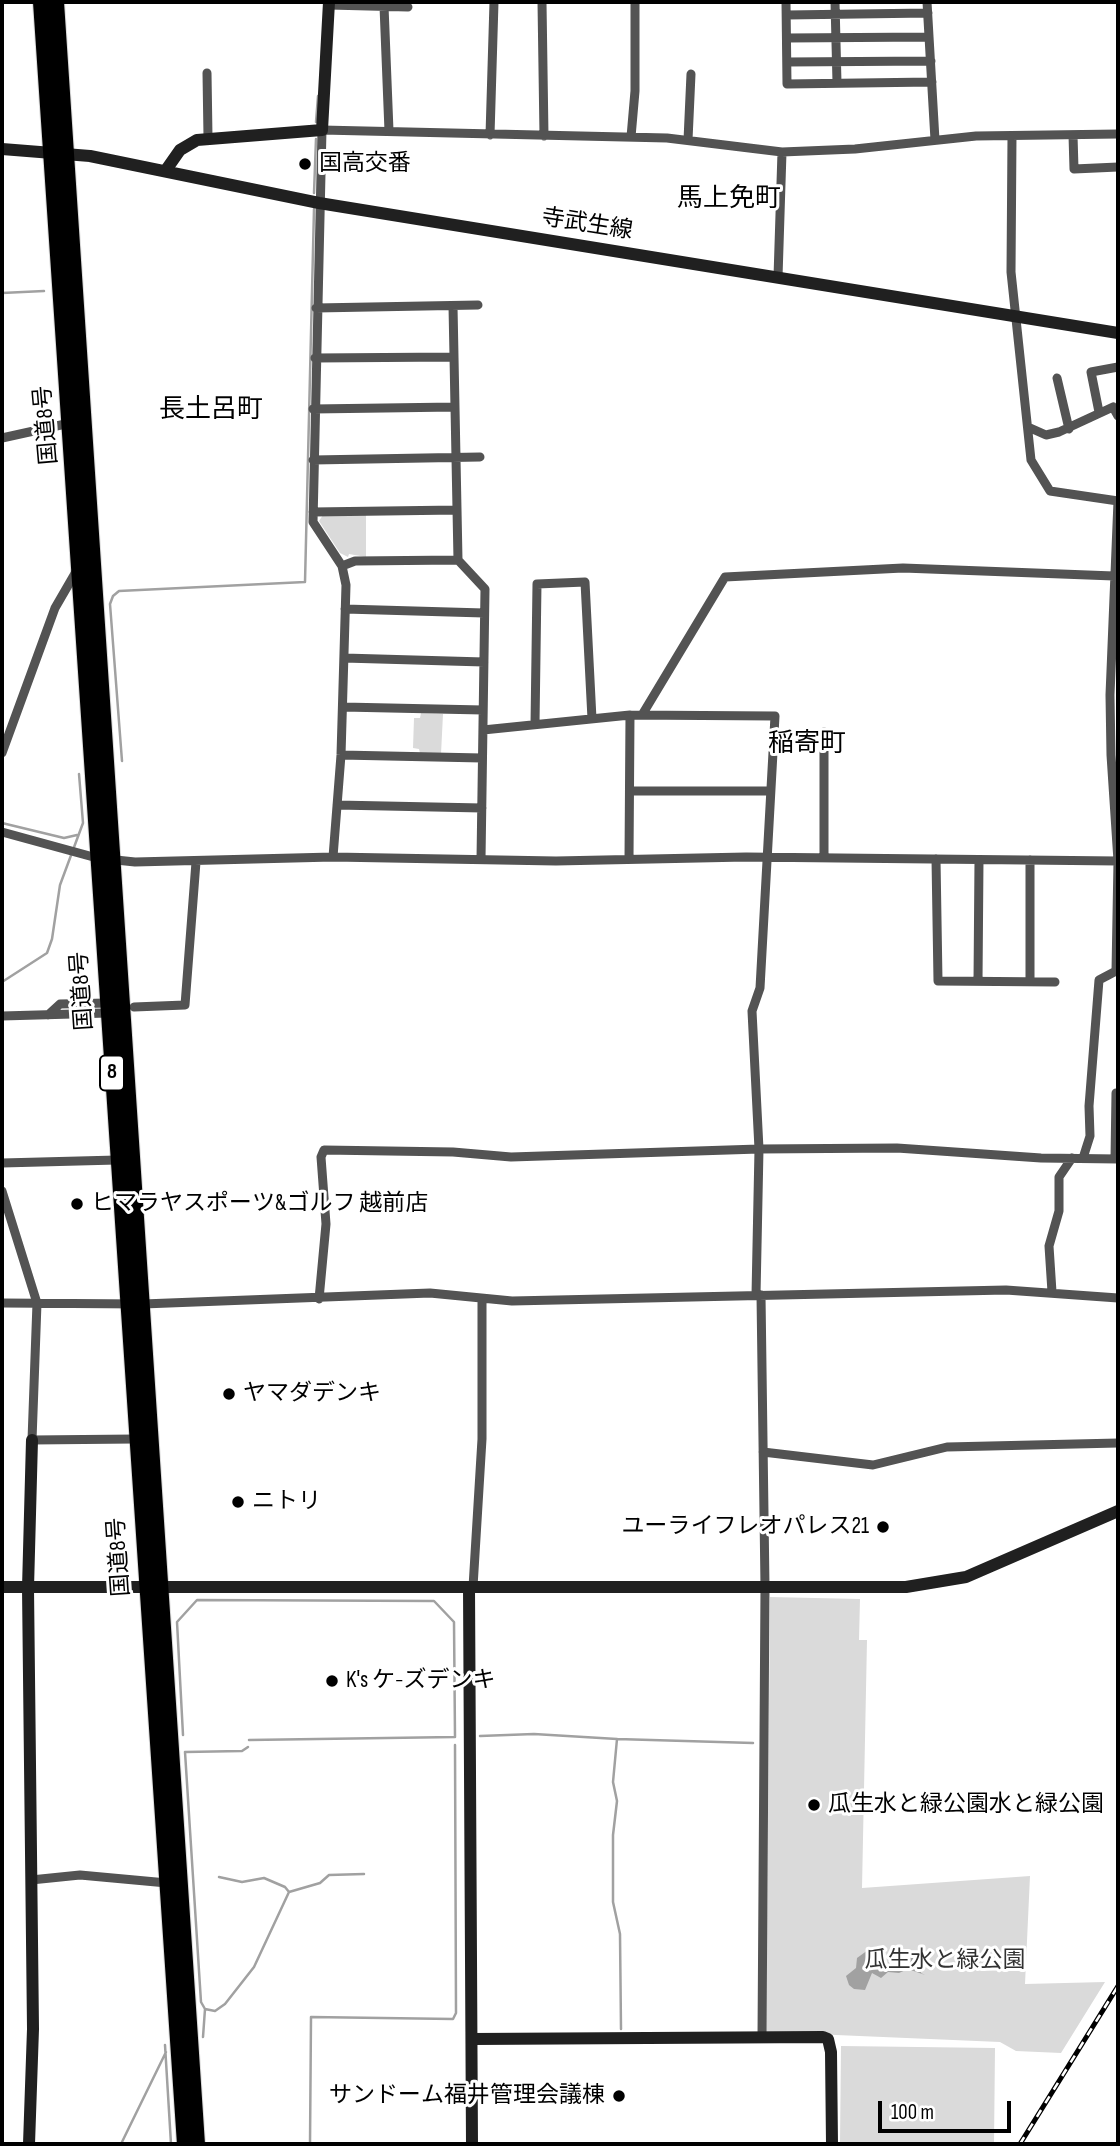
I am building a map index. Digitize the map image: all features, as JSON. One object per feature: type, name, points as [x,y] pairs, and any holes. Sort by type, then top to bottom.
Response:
[{"type":"highway","name":"国道8号","points":[[41,2],[79,568],[106,860],[103,1008],[163,1588],[197,2144]]},
{"type":"highway","name":"国道8号","points":[[57,2],[134,1303],[135,1439],[185,2144]]},
{"type":"street","points":[[490,135],[494,2]]},
{"type":"street","points":[[541,2],[544,136]]},
{"type":"street","points":[[631,137],[635,91],[635,2]]},
{"type":"street","points":[[786,2],[787,84],[932,82]]},
{"type":"street","points":[[835,2],[837,83]]},
{"type":"street","points":[[927,2],[935,140]]},
{"type":"street","points":[[333,857],[341,755],[346,585],[342,566],[313,522],[313,409],[319,202],[329,3],[408,7]]},
{"type":"street","points":[[384,6],[389,131]]},
{"type":"street","points":[[787,15],[928,13]]},
{"type":"street","points":[[787,38],[929,37]]},
{"type":"street","points":[[787,62],[931,61]]},
{"type":"street","points":[[207,73],[208,137]]},
{"type":"street","points":[[688,140],[691,74]]},
{"type":"street","points":[[166,170],[180,150],[191,142],[208,137],[322,130],[631,137],[688,140],[782,152],[855,149],[935,140],[1118,134]]},
{"type":"street","points":[[1073,135],[1074,169],[1118,167]]},
{"type":"street","points":[[1012,136],[1011,272],[1031,460],[1050,491],[1118,501],[1114,725],[1118,861],[1116,971],[1099,980],[1089,1106],[1090,1136],[1083,1158]]},
{"type":"street","name":"寺武生線","points":[[2,149],[67,153],[166,170],[319,202],[1118,333]]},
{"type":"street","points":[[778,277],[782,152]]},
{"type":"street","points":[[316,308],[478,305]]},
{"type":"street","points":[[453,306],[458,560],[485,589],[481,859]]},
{"type":"street","points":[[315,358],[454,357]]},
{"type":"street","points":[[1099,412],[1091,372],[1118,367]]},
{"type":"street","points":[[1057,378],[1069,429]]},
{"type":"street","points":[[313,409],[455,407]]},
{"type":"street","points":[[1028,427],[1046,435],[1069,429],[1112,407],[1118,416]]},
{"type":"street","points":[[2,438],[71,423]]},
{"type":"street","points":[[313,460],[480,457]]},
{"type":"street","points":[[313,512],[457,510]]},
{"type":"street","points":[[342,566],[355,561],[458,560]]},
{"type":"street","points":[[2,753],[55,608],[79,568]]},
{"type":"street","points":[[642,715],[725,577],[904,568],[1115,582]]},
{"type":"street","points":[[535,724],[537,584],[585,582],[592,719]]},
{"type":"street","points":[[345,609],[484,613]]},
{"type":"street","points":[[344,658],[484,662]]},
{"type":"street","points":[[343,707],[483,710]]},
{"type":"street","points":[[629,859],[630,715]]},
{"type":"street","points":[[483,730],[630,715],[775,716],[760,988],[752,1011],[759,1149],[765,1587],[762,2036]]},
{"type":"street","points":[[824,732],[824,858]]},
{"type":"street","points":[[341,755],[482,758]]},
{"type":"street","points":[[629,791],[770,791]]},
{"type":"street","points":[[337,805],[482,808]]},
{"type":"street","points":[[2,832],[106,860],[196,862],[333,857],[1118,861]]},
{"type":"street","points":[[936,859],[938,981],[1055,982]]},
{"type":"street","points":[[978,981],[979,860]]},
{"type":"street","points":[[1030,982],[1031,860]]},
{"type":"street","points":[[134,1007],[185,1004],[196,862]]},
{"type":"street","points":[[2,1016],[103,1008]]},
{"type":"street","points":[[319,1299],[326,1224],[321,1157],[324,1150],[453,1152],[511,1157],[759,1149],[897,1148],[1117,1159],[1116,1093]]},
{"type":"street","points":[[1052,1292],[1049,1246],[1059,1211],[1059,1177],[1072,1158]]},
{"type":"street","points":[[2,1163],[117,1160]]},
{"type":"street","points":[[2,1191],[37,1303],[28,1588],[33,2029],[29,2144]]},
{"type":"street","points":[[2,1303],[319,1299],[447,1293],[482,1299],[534,1301],[1052,1292],[1118,1298]]},
{"type":"street","points":[[472,2144],[468,1788],[471,1587],[482,1439],[482,1299]]},
{"type":"street","points":[[32,1440],[135,1439]]},
{"type":"street","points":[[763,1452],[873,1465],[947,1447],[1118,1443]]},
{"type":"street","points":[[2,1587],[906,1587],[949,1582],[982,1571],[1118,1511]]},
{"type":"street","points":[[31,1880],[80,1875],[167,1883]]},
{"type":"street","points":[[472,2039],[762,2036],[787,2032],[823,2036],[830,2045],[832,2144]]},
{"type":"green space","points":[[323,515],[366,515],[366,557],[349,554],[348,557],[340,553],[319,521]]},
{"type":"green space","points":[[421,713],[443,714],[441,754],[420,753],[419,749],[413,748],[414,718],[420,718]]},
{"type":"green space","name":"瓜生水と緑公園","points":[[770,1597],[860,1599],[859,1640],[867,1640],[862,1888],[1030,1876],[1025,1984],[1105,1982],[1061,2053],[1016,2051],[1000,2042],[766,2032]]},
{"type":"green space","points":[[841,2046],[995,2048],[994,2144],[840,2143]]},
{"type":"shaded area","points":[[868,1950],[886,1963],[897,1962],[908,1953],[917,1954],[921,1960],[921,1973],[925,1975],[908,1969],[899,1973],[888,1972],[881,1978],[872,1973],[865,1990],[854,1989],[849,1985],[846,1976],[856,1968],[857,1958]]},
{"type":"waterway","points":[[316,122],[318,96]]},
{"type":"waterway","points":[[314,193],[316,139]]},
{"type":"waterway","points":[[122,761],[110,604],[113,596],[119,591],[305,582],[314,209]]},
{"type":"waterway","points":[[2,293],[44,291]]},
{"type":"waterway","points":[[2,982],[47,953],[52,939],[60,885],[83,823],[79,774]]},
{"type":"waterway","points":[[2,823],[64,838],[77,835]]},
{"type":"waterway","points":[[183,1735],[177,1622],[197,1600],[434,1601],[454,1622],[455,1737],[249,1740]]},
{"type":"waterway","points":[[480,1736],[534,1734],[617,1739]]},
{"type":"waterway","points":[[621,2029],[620,1934],[613,1902],[613,1835],[617,1801],[613,1782],[617,1739],[753,1743]]},
{"type":"waterway","points":[[310,2144],[311,2017],[453,2019],[456,2013],[455,1745]]},
{"type":"waterway","points":[[203,2037],[205,2009],[201,2002],[185,1752],[242,1751],[248,1747]]},
{"type":"waterway","points":[[205,2009],[215,2011],[225,2004],[254,1967],[289,1892],[320,1883],[329,1875],[364,1874]]},
{"type":"waterway","points":[[219,1877],[242,1882],[264,1878],[285,1887],[289,1892]]},
{"type":"waterway","points":[[165,2045],[171,2144]]},
{"type":"waterway","points":[[121,2144],[166,2052]]},
{"type":"tunnel","points":[[95,1008],[111,1008]]},
{"type":"railway","points":[[1020,2144],[1118,1986]]},
{"type":"place","name":"国高交番","points":[[305,164]]},
{"type":"place","name":"ヒマラヤスポーツ&ゴルフ 越前店","points":[[77,1204]]},
{"type":"place","name":"ヤマダデンキ","points":[[229,1394]]},
{"type":"place","name":"ニトリ","points":[[238,1502]]},
{"type":"place","name":"ユーライフレオパレス21","points":[[883,1527]]},
{"type":"place","name":"K's ケ-ズデンキ","points":[[332,1681]]},
{"type":"place","name":"瓜生水と緑公園水と緑公園","points":[[814,1805]]},
{"type":"place","name":"サンドーム福井管理会議棟","points":[[619,2096]]},
{"type":"district","name":"馬上免町","points":[[729,199]]},
{"type":"district","name":"長土呂町","points":[[211,410]]},
{"type":"district","name":"稲寄町","points":[[807,744]]}]
